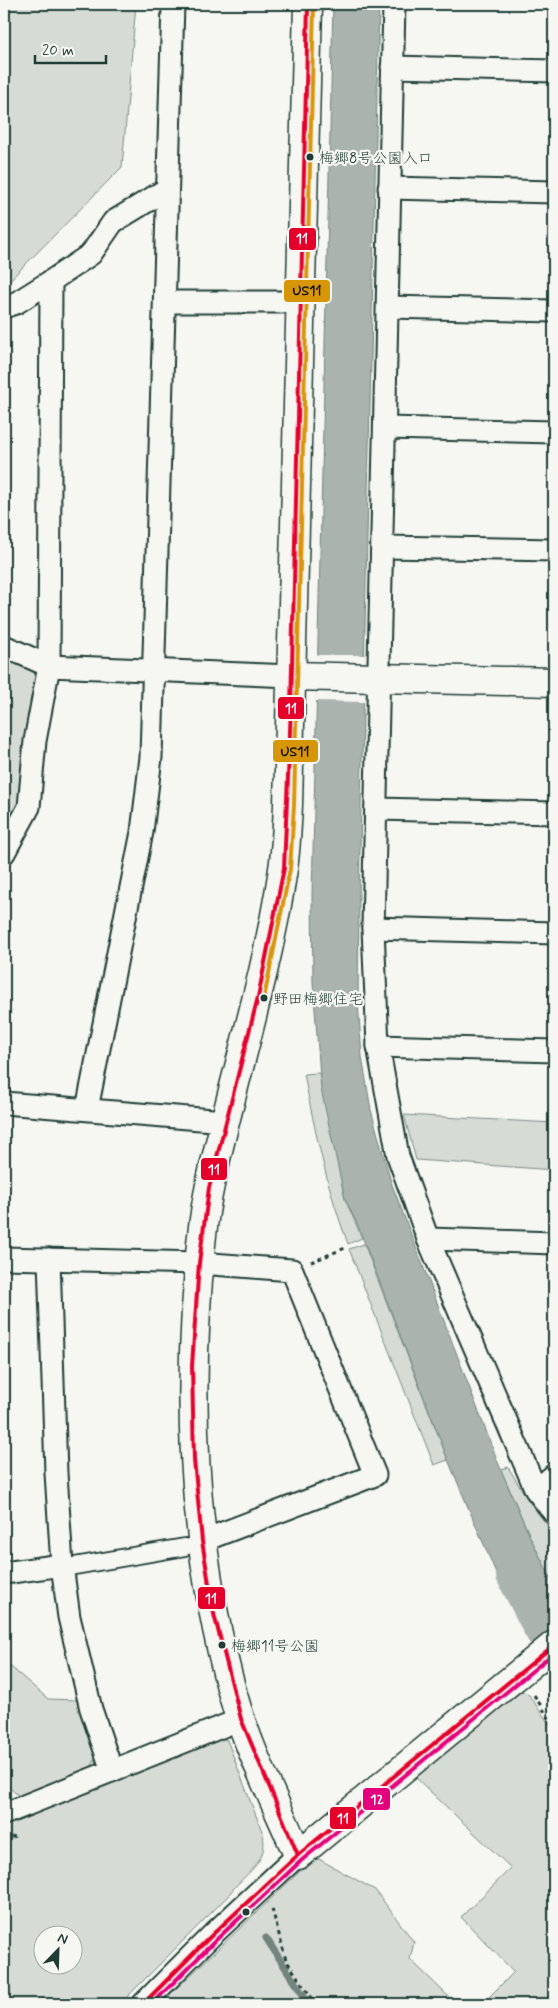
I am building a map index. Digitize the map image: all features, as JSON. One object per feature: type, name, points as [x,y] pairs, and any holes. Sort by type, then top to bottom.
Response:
[{"type":"street","points":[[87,1109],[142,832],[152,756],[173,4]]},
{"type":"street","points":[[298,1855],[241,1719],[194,1544],[192,1366],[199,1263],[209,1188],[265,964],[284,868],[288,805],[304,676],[301,302],[308,4]]},
{"type":"street","points":[[394,4],[383,547],[371,678],[376,808],[373,928],[378,1046],[398,1156],[428,1239],[536,1490],[554,1513]]},
{"type":"street","points":[[392,68],[554,71]]},
{"type":"street","points":[[390,188],[554,192]]},
{"type":"street","points":[[4,307],[16,303],[91,254],[113,222],[167,189]]},
{"type":"street","points":[[4,853],[29,807],[35,740],[49,666],[51,281]]},
{"type":"street","points":[[165,302],[301,302]]},
{"type":"street","points":[[388,307],[554,311]]},
{"type":"street","points":[[385,428],[554,432]]},
{"type":"street","points":[[383,547],[554,550]]},
{"type":"street","points":[[4,646],[49,666],[304,676],[554,682]]},
{"type":"street","points":[[376,808],[554,813]]},
{"type":"street","points":[[373,928],[554,933]]},
{"type":"street","points":[[378,1046],[554,1051]]},
{"type":"street","points":[[4,1103],[225,1121]]},
{"type":"street","points":[[428,1239],[554,1243]]},
{"type":"street","points":[[4,1258],[199,1263],[292,1270],[375,1475],[194,1544],[63,1566],[4,1573]]},
{"type":"street","points":[[49,1259],[56,1473],[63,1566],[71,1626],[91,1708],[112,1771]]},
{"type":"street","points":[[536,1490],[554,1474]]},
{"type":"street","points":[[143,2004],[298,1855],[554,1645]]},
{"type":"street","points":[[4,1814],[241,1719]]},
{"type":"path","points":[[292,1270],[348,1247]]},
{"type":"path","points":[[525,1669],[554,1726]]},
{"type":"path","points":[[266,1884],[278,1937],[286,1960],[316,2004]]},
{"type":"shaded area","points":[[4,4],[136,4],[122,167],[4,286]]},
{"type":"shaded area","points":[[333,4],[379,4],[359,896],[358,1002],[362,1057],[371,1110],[391,1182],[501,1470],[531,1539],[554,1584],[554,1616],[528,1638],[502,1587],[448,1460],[358,1226],[345,1199],[321,1089],[313,983],[312,895]]},
{"type":"shaded area","points":[[4,652],[33,671],[38,681],[19,800],[4,834]]},
{"type":"shaded area","points":[[319,1073],[345,1199],[362,1238],[348,1244],[322,1160],[304,1074]]},
{"type":"shaded area","points":[[404,1115],[554,1123],[554,1170],[416,1160]]},
{"type":"shaded area","points":[[364,1244],[448,1460],[434,1465],[349,1249]]},
{"type":"shaded area","points":[[508,1467],[530,1503],[554,1534],[554,1584],[531,1539],[501,1470]]},
{"type":"shaded area","points":[[4,1661],[48,1699],[79,1700],[87,1732],[96,1756],[92,1766],[19,1796],[4,1783]]},
{"type":"shaded area","points":[[522,1691],[529,1695],[554,1731],[554,2004],[482,2004],[514,1972],[461,1917],[511,1868],[414,1776]]},
{"type":"shaded area","points":[[222,1738],[227,1740],[263,1834],[264,1845],[259,1861],[228,1896],[120,2004],[4,2004],[4,1825]]},
{"type":"shaded area","points":[[315,1857],[375,1890],[414,1942],[410,1959],[456,2004],[160,2004]]},
{"type":"pier","points":[[317,655],[365,655],[364,702],[316,701]]},
{"type":"waterway","points":[[517,1574],[554,1643]]},
{"type":"waterway","points":[[266,1938],[309,2004]]},
{"type":"transit line","name":"11","points":[[298,1855],[241,1719],[214,1614],[202,1541],[194,1460],[192,1366],[199,1263],[209,1188],[258,997],[284,868],[291,708],[308,4]]},
{"type":"transit line","name":"US11","points":[[264,998],[290,869],[294,805],[314,4]]},
{"type":"transit line","name":"11","points":[[143,2004],[213,1934],[298,1855],[554,1645]]},
{"type":"transit line","name":"12","points":[[152,2004],[217,1939],[302,1860],[554,1653]]},
{"type":"place","name":"梅郷8号公園入口","points":[[310,157]]},
{"type":"place","name":"野田梅郷住宅","points":[[264,998]]},
{"type":"place","name":"梅郷11号公園","points":[[222,1645]]}]
